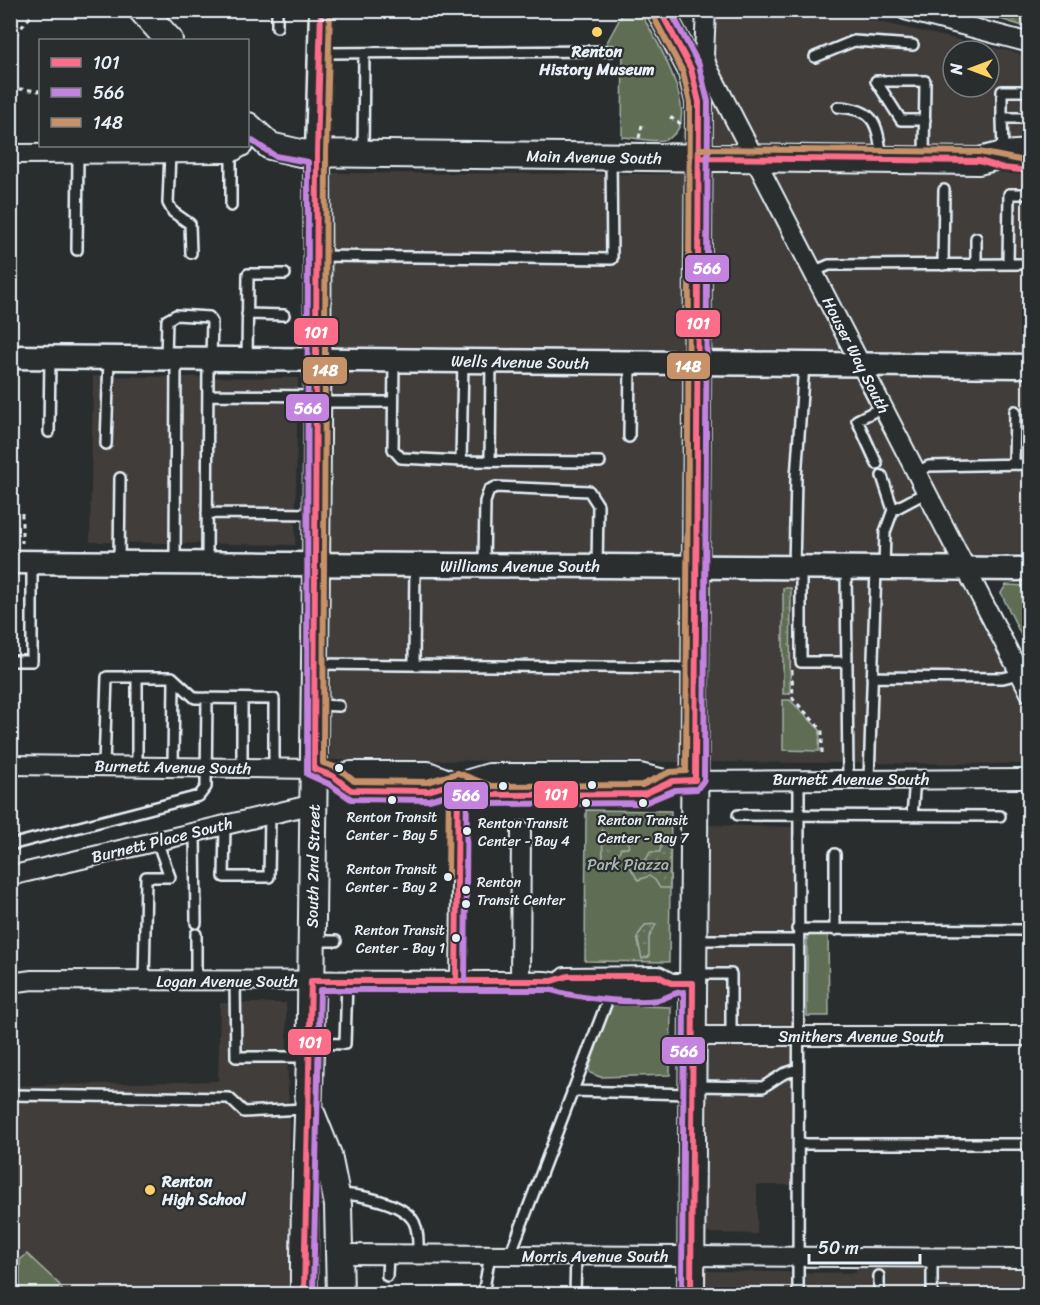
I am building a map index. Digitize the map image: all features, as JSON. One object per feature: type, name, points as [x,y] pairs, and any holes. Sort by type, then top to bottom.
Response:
[{"type":"main road","points":[[142,10],[168,39]]},
{"type":"main road","points":[[660,10],[697,87],[700,158],[696,668],[684,780],[693,940],[686,980],[693,1036],[691,1294]]},
{"type":"main road","name":"Main Avenue South","points":[[249,141],[285,151],[363,154],[924,160],[991,158],[1029,153]]},
{"type":"main road","name":"South 2nd Street","points":[[304,1294],[304,1187],[310,1109],[311,981],[324,941],[320,833],[314,804],[323,773],[327,705],[315,664],[317,153]]},
{"type":"main road","name":"Main Avenue South","points":[[991,158],[1003,168],[1029,171]]},
{"type":"main road","name":"South 2nd Street","points":[[310,1109],[328,1155],[336,1194],[340,1294]]},
{"type":"street","name":"South 2nd Street","points":[[317,153],[321,10]]},
{"type":"street","name":"Houser Way South","points":[[706,10],[704,55],[707,66],[1029,693]]},
{"type":"street","points":[[905,10],[1029,43]]},
{"type":"street","points":[[10,154],[51,150],[78,154],[129,149],[170,153],[205,147]]},
{"type":"street","name":"Wells Avenue South","points":[[10,357],[1029,366]]},
{"type":"street","name":"Williams Avenue South","points":[[22,556],[119,563],[1029,569]]},
{"type":"street","name":"Burnett Avenue South","points":[[10,765],[274,768],[323,773],[351,790],[428,791],[458,782],[489,795],[644,794],[684,780],[1029,778]]},
{"type":"street","name":"Burnett Place South","points":[[10,876],[314,804]]},
{"type":"street","points":[[520,981],[521,831]]},
{"type":"street","name":"Logan Avenue South","points":[[10,983],[32,980],[552,981],[568,976],[658,976],[686,980]]},
{"type":"street","name":"Logan Avenue South","points":[[552,981],[571,987],[657,991],[686,980]]},
{"type":"street","name":"Smithers Avenue South","points":[[693,1036],[1029,1036]]},
{"type":"street","name":"Morris Avenue South","points":[[340,1254],[1029,1258]]},
{"type":"lane","points":[[277,10],[277,27]]},
{"type":"lane","points":[[815,57],[854,42],[913,45]]},
{"type":"lane","points":[[320,53],[610,51]]},
{"type":"lane","points":[[363,154],[364,53]]},
{"type":"lane","points":[[924,160],[925,120],[925,81],[876,81],[901,120],[925,120]]},
{"type":"lane","points":[[991,158],[1002,118],[1002,91],[1029,91]]},
{"type":"lane","points":[[838,107],[859,108],[876,125],[883,160]]},
{"type":"lane","points":[[1002,118],[1029,118]]},
{"type":"lane","points":[[231,206],[244,147]]},
{"type":"lane","points":[[170,153],[168,203],[173,212],[190,224],[191,253]]},
{"type":"lane","points":[[77,250],[78,154]]},
{"type":"lane","points":[[317,256],[612,259],[611,157]]},
{"type":"lane","points":[[943,265],[944,190]]},
{"type":"lane","points":[[1008,264],[1009,194],[1029,194]]},
{"type":"lane","points":[[976,238],[976,265]]},
{"type":"lane","points":[[813,272],[829,265],[1029,264]]},
{"type":"lane","points":[[247,359],[248,274],[285,274]]},
{"type":"lane","points":[[248,314],[284,315]]},
{"type":"lane","points":[[175,563],[171,359],[167,320],[176,315],[209,317],[212,322],[208,396],[207,564]]},
{"type":"lane","points":[[49,432],[50,357]]},
{"type":"lane","points":[[106,444],[109,358]]},
{"type":"lane","points":[[394,360],[393,402],[396,454],[401,458],[600,462]]},
{"type":"lane","points":[[461,461],[462,361]]},
{"type":"lane","points":[[490,461],[491,361]]},
{"type":"lane","points":[[629,436],[630,363]]},
{"type":"lane","points":[[804,364],[796,478],[801,662],[847,662]]},
{"type":"lane","points":[[208,396],[393,402]]},
{"type":"lane","points":[[877,464],[857,420],[883,407]]},
{"type":"lane","points":[[1014,464],[1015,411]]},
{"type":"lane","points":[[916,472],[929,465],[1029,464]]},
{"type":"lane","points":[[870,779],[872,677],[880,569],[885,532],[892,510],[882,476]]},
{"type":"lane","points":[[119,563],[120,478]]},
{"type":"lane","points":[[484,566],[486,495],[489,490],[496,487],[589,491],[598,505],[597,567]]},
{"type":"lane","points":[[892,510],[927,492]]},
{"type":"lane","points":[[207,513],[315,514]]},
{"type":"lane","points":[[10,661],[32,661],[22,556]]},
{"type":"lane","points":[[414,663],[415,565]]},
{"type":"lane","points":[[846,568],[848,779]]},
{"type":"lane","points":[[315,664],[414,663],[696,668]]},
{"type":"lane","points":[[872,677],[1003,678],[1019,674]]},
{"type":"lane","points":[[105,766],[107,677],[137,677],[174,679],[195,698],[274,699],[274,768]]},
{"type":"lane","points":[[136,767],[137,677]]},
{"type":"lane","points":[[172,767],[174,679]]},
{"type":"lane","points":[[14,844],[194,798],[202,794],[206,787],[207,698]]},
{"type":"lane","points":[[242,699],[242,768]]},
{"type":"lane","points":[[798,1294],[797,929],[800,779]]},
{"type":"lane","points":[[912,816],[915,779]]},
{"type":"lane","points":[[456,981],[458,782]]},
{"type":"lane","points":[[225,825],[224,877],[269,877],[270,814]]},
{"type":"lane","points":[[738,815],[1000,816]]},
{"type":"lane","points":[[195,832],[196,923]]},
{"type":"lane","points":[[144,981],[146,877],[170,877],[157,841]]},
{"type":"lane","points":[[835,930],[836,854]]},
{"type":"lane","points":[[797,929],[1029,930]]},
{"type":"lane","points":[[196,934],[196,981]]},
{"type":"lane","points":[[693,940],[798,940]]},
{"type":"lane","points":[[686,980],[731,974],[731,1037]]},
{"type":"lane","points":[[235,981],[236,1057],[310,1050],[345,1044],[346,981]]},
{"type":"lane","points":[[510,1255],[608,999],[607,990]]},
{"type":"lane","points":[[572,1091],[763,1088],[783,1074],[798,1069]]},
{"type":"lane","points":[[10,1095],[229,1098],[244,1112],[310,1109]]},
{"type":"lane","points":[[799,1143],[1029,1144]]},
{"type":"lane","points":[[336,1194],[365,1196],[401,1210],[410,1216],[418,1234],[418,1255]]},
{"type":"lane","points":[[387,1276],[388,1255]]},
{"type":"lane","points":[[483,1294],[490,1255]]},
{"type":"lane","points":[[575,1294],[576,1256]]},
{"type":"lane","points":[[932,1257],[932,1294]]},
{"type":"lane","points":[[879,1276],[879,1294]]},
{"type":"path","points":[[10,41],[36,10]]},
{"type":"path","points":[[10,88],[39,91]]},
{"type":"path","points":[[670,117],[682,126]]},
{"type":"path","points":[[639,139],[642,126]]},
{"type":"path","points":[[22,513],[22,556]]},
{"type":"shaded area","points":[[710,11],[841,11],[848,15],[955,39],[941,39],[941,99],[1001,99],[1001,49],[1018,53],[1029,61],[1029,554],[948,555],[1029,713],[1029,764],[330,760],[333,173],[673,174]]},
{"type":"shaded area","points":[[93,376],[298,378],[295,545],[90,542]]},
{"type":"shaded area","points":[[708,825],[796,827],[795,1185],[757,1185],[757,1234],[706,1233]]},
{"type":"shaded area","name":"Renton High School","points":[[220,1003],[286,1003],[293,1294],[11,1294],[10,1086],[218,1081]]},
{"type":"shaded area","points":[[857,1267],[1029,1267],[1029,1294],[706,1294],[706,1271],[856,1273]]},
{"type":"green space","points":[[624,11],[639,11],[664,55],[679,94],[681,112],[679,126],[671,137],[666,139],[654,141],[622,137],[623,46],[605,46]]},
{"type":"green space","points":[[974,11],[1029,11],[1029,28]]},
{"type":"green space","points":[[1006,585],[1029,586],[1029,652],[1001,593]]},
{"type":"green space","points":[[783,588],[791,588],[790,694],[783,694]]},
{"type":"green space","points":[[783,700],[790,700],[820,730],[819,751],[783,750]]},
{"type":"green space","name":"Park Piazza","points":[[586,810],[671,811],[669,962],[585,961]]},
{"type":"green space","points":[[602,830],[615,840],[626,839],[629,843],[628,848],[621,848],[615,860],[603,859]]},
{"type":"green space","points":[[662,839],[670,839],[670,888],[660,888],[649,876],[638,880],[630,867],[630,861],[646,860],[650,852],[660,852]]},
{"type":"green space","points":[[656,924],[649,938],[649,957],[642,959],[637,937],[645,925]]},
{"type":"green space","points":[[807,934],[828,934],[829,1016],[807,1016]]},
{"type":"green space","points":[[610,1005],[671,1007],[670,1075],[600,1077],[590,1073],[589,1069]]},
{"type":"green space","points":[[27,1254],[59,1284],[64,1294],[20,1294],[20,1260]]},
{"type":"transit line","name":"101","points":[[321,10],[317,153],[314,769],[333,776],[351,790],[428,791],[458,782],[489,795],[644,794],[673,781],[695,780],[699,102],[691,69],[660,10]]},
{"type":"transit line","name":"148","points":[[330,10],[326,153],[323,763],[338,768],[354,781],[427,782],[458,773],[491,786],[642,785],[670,772],[686,771],[690,103],[683,72],[652,14]]},
{"type":"transit line","name":"566","points":[[249,139],[275,156],[308,162],[307,774],[329,784],[351,799],[429,800],[457,792],[488,804],[644,803],[675,790],[697,789],[704,780],[708,102],[699,65],[670,10]]},
{"type":"transit line","name":"148","points":[[700,149],[979,152],[1030,162]]},
{"type":"transit line","name":"101","points":[[700,158],[979,161],[1003,168],[1030,171]]},
{"type":"transit line","name":"148","points":[[448,877],[449,782]]},
{"type":"transit line","name":"101","points":[[456,981],[458,782]]},
{"type":"transit line","name":"566","points":[[465,981],[467,782]]},
{"type":"transit line","name":"101","points":[[304,1294],[311,981],[552,981],[568,976],[658,976],[671,983],[693,983],[691,1294]]},
{"type":"transit line","name":"566","points":[[313,1294],[320,990],[551,990],[589,998],[619,1001],[658,1000],[684,992],[682,1294]]},
{"type":"place","name":"Renton History Museum","points":[[597,32]]},
{"type":"place","name":"Renton Transit Center - Bay 5","points":[[392,800]]},
{"type":"place","name":"Renton Transit Center - Bay 7","points":[[643,803]]},
{"type":"place","name":"Renton Transit Center - Bay 4","points":[[467,831]]},
{"type":"place","name":"Renton Transit Center - Bay 2","points":[[448,877]]},
{"type":"place","name":"Renton Transit Center","points":[[466,890]]},
{"type":"place","name":"Renton Transit Center - Bay 1","points":[[456,938]]},
{"type":"place","name":"Renton High School","points":[[150,1190]]}]
